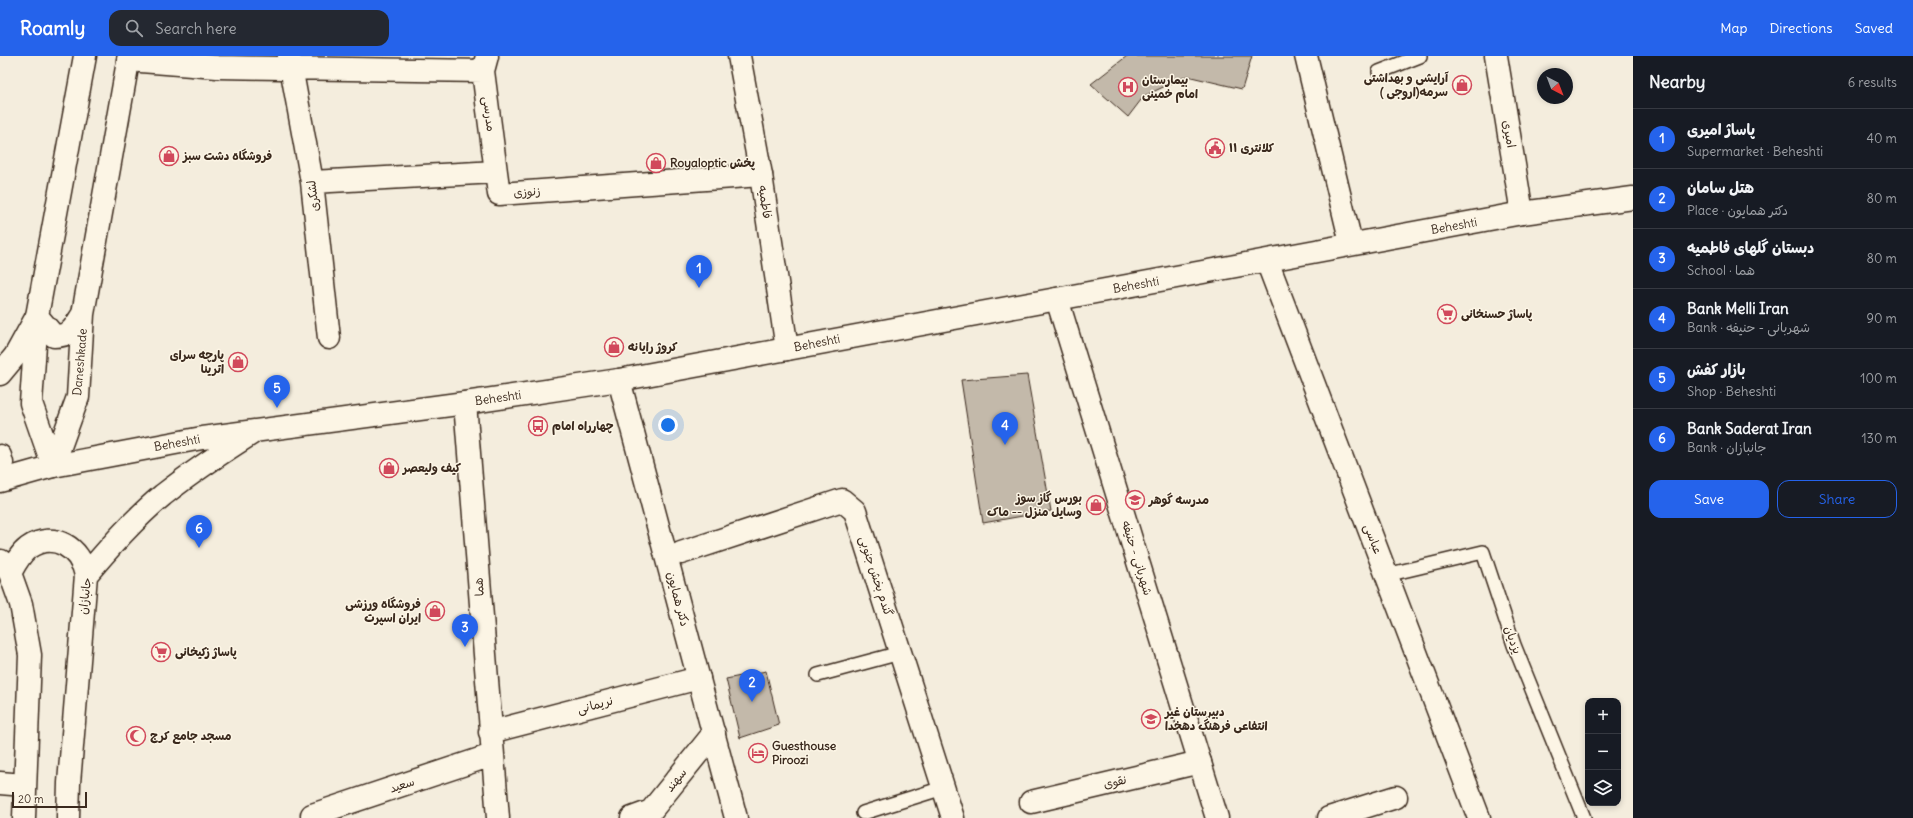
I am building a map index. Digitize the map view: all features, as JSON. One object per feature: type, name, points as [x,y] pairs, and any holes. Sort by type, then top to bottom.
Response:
[{"type":"street","points":[[53,466],[31,404],[37,316],[85,56]]},
{"type":"street","name":"فاطمیه","points":[[739,56],[761,175],[787,349]]},
{"type":"street","points":[[1306,56],[1351,244]]},
{"type":"street","name":"امیری","points":[[1496,56],[1522,213]]},
{"type":"street","points":[[129,58],[217,67],[291,62],[485,63]]},
{"type":"street","name":"Daneshkade","points":[[53,466],[78,397],[83,314],[129,58]]},
{"type":"street","name":"لشکری","points":[[291,62],[312,182],[329,338]]},
{"type":"street","name":"مدرسی","points":[[485,63],[496,172]]},
{"type":"street","points":[[312,182],[496,172]]},
{"type":"street","name":"زنوزی","points":[[496,172],[499,194],[761,175]]},
{"type":"street","name":"Beheshti","points":[[0,481],[53,466],[258,429],[465,403],[620,380],[1522,213],[1633,198]]},
{"type":"street","name":"عباسی","points":[[1266,260],[1479,818]]},
{"type":"street","name":"شهربانی - حنیفه","points":[[1057,299],[1217,818]]},
{"type":"street","points":[[37,316],[54,336],[65,336],[72,330],[83,314]]},
{"type":"street","points":[[0,374],[15,356],[37,316]]},
{"type":"street","name":"دکتر همایون","points":[[620,380],[736,818]]},
{"type":"street","name":"هما","points":[[465,403],[498,818]]},
{"type":"street","name":"جانبازان","points":[[68,818],[69,783],[86,575],[121,535],[162,496],[199,468],[258,429]]},
{"type":"street","points":[[0,456],[2,463],[0,466]]},
{"type":"street","name":"گندم بخش جنوبی","points":[[681,553],[842,500],[855,511],[953,818]]},
{"type":"street","points":[[24,818],[24,785],[30,655],[21,604],[5,567],[37,543],[48,541],[59,542],[78,554],[86,575]]},
{"type":"street","name":"نریمانی","points":[[490,732],[699,678]]},
{"type":"street","name":"سهند","points":[[632,818],[651,811],[714,733]]},
{"type":"street","name":"سعید","points":[[312,815],[492,755]]},
{"type":"street","name":"نقوی","points":[[1031,802],[1200,762]]},
{"type":"street","points":[[0,784],[24,785]]},
{"type":"street","points":[[1329,818],[1396,797]]},
{"type":"lane","points":[[1379,72],[1420,56]]},
{"type":"lane","name":"یزدیان","points":[[1386,575],[1483,552],[1514,645],[1584,818]]},
{"type":"lane","points":[[818,675],[900,653]]},
{"type":"lane","points":[[863,813],[943,788]]},
{"type":"building","name":"بیمارستان امام خمینی","points":[[1127,56],[1252,56],[1242,89],[1187,76],[1144,96],[1128,117],[1091,84]]},
{"type":"building","points":[[1027,375],[1051,511],[983,523],[961,380]]},
{"type":"building","points":[[766,671],[779,725],[740,738],[726,679]]},
{"type":"place","name":"آرایشی و بهداشتی سرمه(اروجی )","points":[[1462,85]]},
{"type":"place","name":"بیمارستان امام خمینی","points":[[1128,87]]},
{"type":"place","name":"کلانتری ۱۱","points":[[1215,148]]},
{"type":"place","name":"فروشگاه دشت سبز","points":[[169,156]]},
{"type":"place","name":"Royaloptic پخش","points":[[656,163]]},
{"type":"place","name":"پاساژ امیری","points":[[699,288]]},
{"type":"place","name":"پاساژ حسنخانی","points":[[1447,314]]},
{"type":"place","name":"کروژ رایانه","points":[[614,347]]},
{"type":"place","name":"پارچه سرای اترینا","points":[[238,362]]},
{"type":"place","name":"بازار کفش","points":[[277,408]]},
{"type":"place","name":"چهارراه امام","points":[[538,426]]},
{"type":"place","name":"Bank Melli Iran","points":[[1005,445]]},
{"type":"place","name":"کیف ولیعصر","points":[[389,468]]},
{"type":"place","name":"مدرسه گوهر","points":[[1135,500]]},
{"type":"place","name":"بورس گاز سوز وسایل منزل -- ماک","points":[[1096,505]]},
{"type":"place","name":"Bank Saderat Iran","points":[[199,548]]},
{"type":"place","name":"فروشگاه ورزشی ایران اسپرت","points":[[435,611]]},
{"type":"place","name":"دبستان گلهای فاطمیه","points":[[465,647]]},
{"type":"place","name":"پاساژ زکیخانی","points":[[161,652]]},
{"type":"place","name":"هتل سامان","points":[[752,702]]},
{"type":"place","name":"دبیرستان غیر انتفاعی فرهنگ دهخدا","points":[[1151,719]]},
{"type":"place","name":"مسجد جامع کرج","points":[[136,736]]},
{"type":"place","name":"Guesthouse Piroozi","points":[[758,753]]}]
